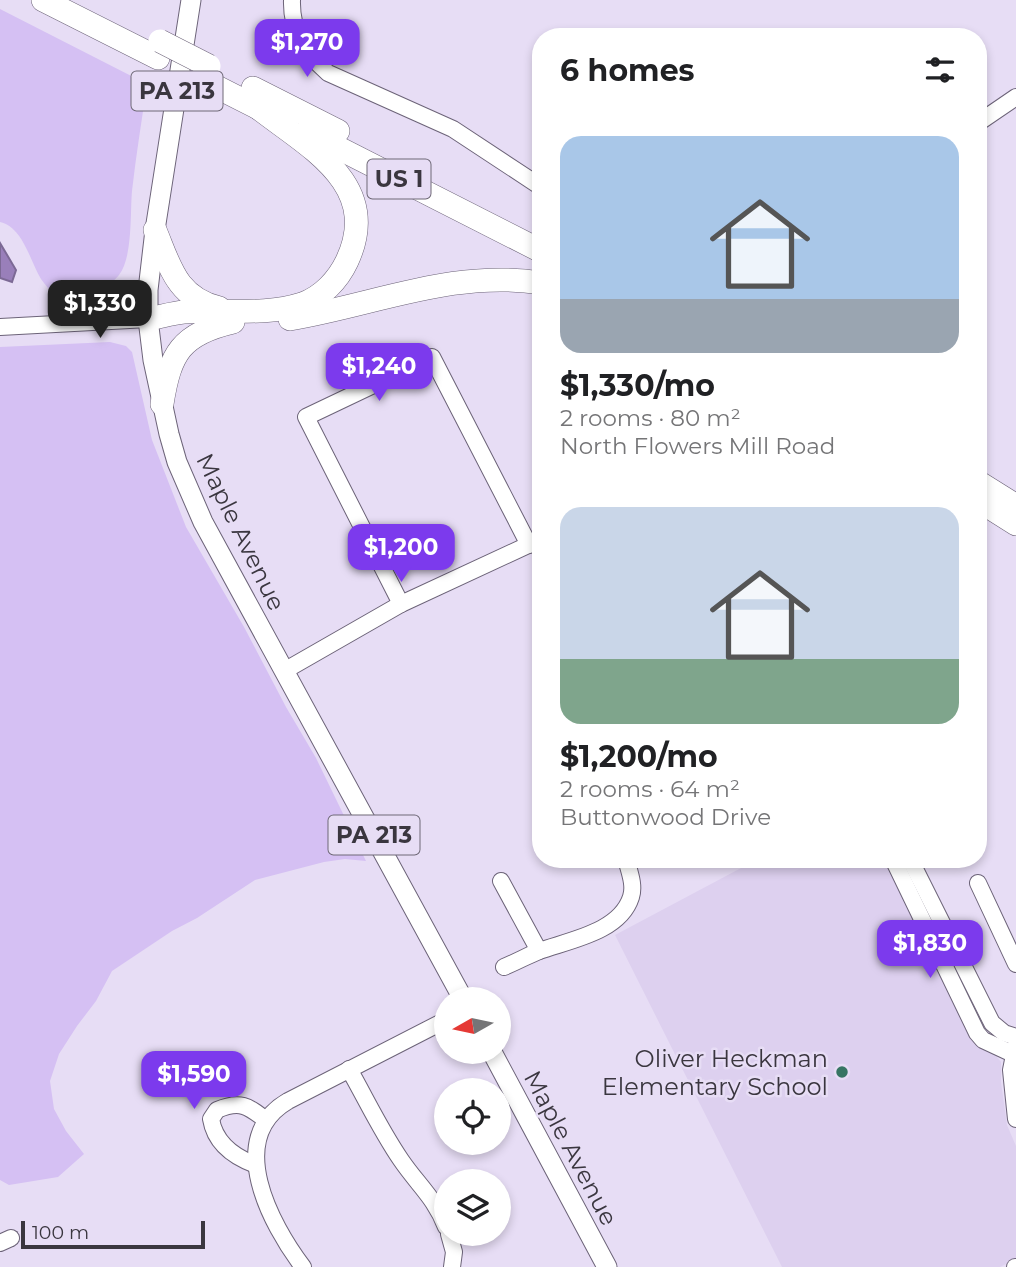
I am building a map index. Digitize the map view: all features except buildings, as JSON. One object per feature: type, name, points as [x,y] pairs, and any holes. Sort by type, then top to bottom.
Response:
[{"type":"highway","name":"US 1","points":[[43,0],[159,49],[532,229]]},
{"type":"highway","name":"US 1","points":[[78,0],[159,49]]},
{"type":"highway","name":"US 1","points":[[208,74],[257,107],[532,246]]},
{"type":"highway","points":[[148,319],[183,323],[295,306],[317,297],[340,275],[351,253],[356,229],[353,198],[337,170],[257,107]]},
{"type":"highway","points":[[155,230],[175,278],[186,292],[232,317]]},
{"type":"highway","points":[[162,404],[166,376],[180,348],[200,332],[232,317],[311,315],[456,283],[508,279],[532,283]]},
{"type":"highway","points":[[987,488],[1016,506]]},
{"type":"highway","points":[[987,506],[1016,524]]},
{"type":"main road","name":"Maple Avenue","points":[[191,0],[148,290],[153,360],[177,462],[203,522],[456,987]]},
{"type":"main road","name":"Maple Avenue","points":[[498,1064],[607,1267]]},
{"type":"street","points":[[292,0],[294,26],[299,38],[315,61],[328,72],[453,129],[532,181]]},
{"type":"street","points":[[987,117],[1016,97]]},
{"type":"street","points":[[0,327],[148,319]]},
{"type":"street","points":[[401,604],[306,417],[432,357],[532,537]]},
{"type":"street","points":[[284,671],[401,604],[532,543]]},
{"type":"street","points":[[504,967],[596,930],[616,919],[632,897],[633,888],[628,868]]},
{"type":"street","points":[[897,868],[976,1033],[983,1040],[1015,1050],[1011,1070],[1016,1119]]},
{"type":"street","points":[[914,868],[992,1023],[1004,1033],[1016,1037]]},
{"type":"street","points":[[501,881],[539,951]]},
{"type":"street","points":[[978,883],[1016,964]]},
{"type":"street","points":[[1002,935],[1016,925]]},
{"type":"street","points":[[303,1267],[289,1247],[258,1183],[256,1165],[266,1120],[281,1105],[434,1026]]},
{"type":"street","points":[[349,1069],[398,1156],[434,1202]]},
{"type":"street","points":[[256,1165],[243,1160],[215,1136],[211,1119],[217,1110],[239,1105],[247,1106],[266,1120]]},
{"type":"street","points":[[452,1246],[452,1267]]},
{"type":"shaded area","points":[[0,9],[147,84],[132,191],[127,257],[113,282],[98,290],[55,295],[41,279],[15,230],[0,222]]},
{"type":"shaded area","points":[[0,243],[16,270],[12,282],[0,278]]},
{"type":"shaded area","points":[[110,342],[126,346],[132,352],[152,440],[186,527],[316,758],[366,861],[345,859],[324,862],[255,880],[112,971],[96,1001],[59,1054],[50,1081],[54,1109],[66,1131],[84,1154],[58,1177],[9,1185],[0,1180],[0,347]]},
{"type":"shaded area","name":"Oliver Heckman Elementary School","points":[[741,868],[888,868],[962,1020],[977,1041],[993,1052],[1001,1062],[1007,1125],[1016,1146],[1016,1259],[1000,1267],[782,1267],[615,935]]},
{"type":"place","name":"Oliver Heckman Elementary School","points":[[842,1072]]}]
